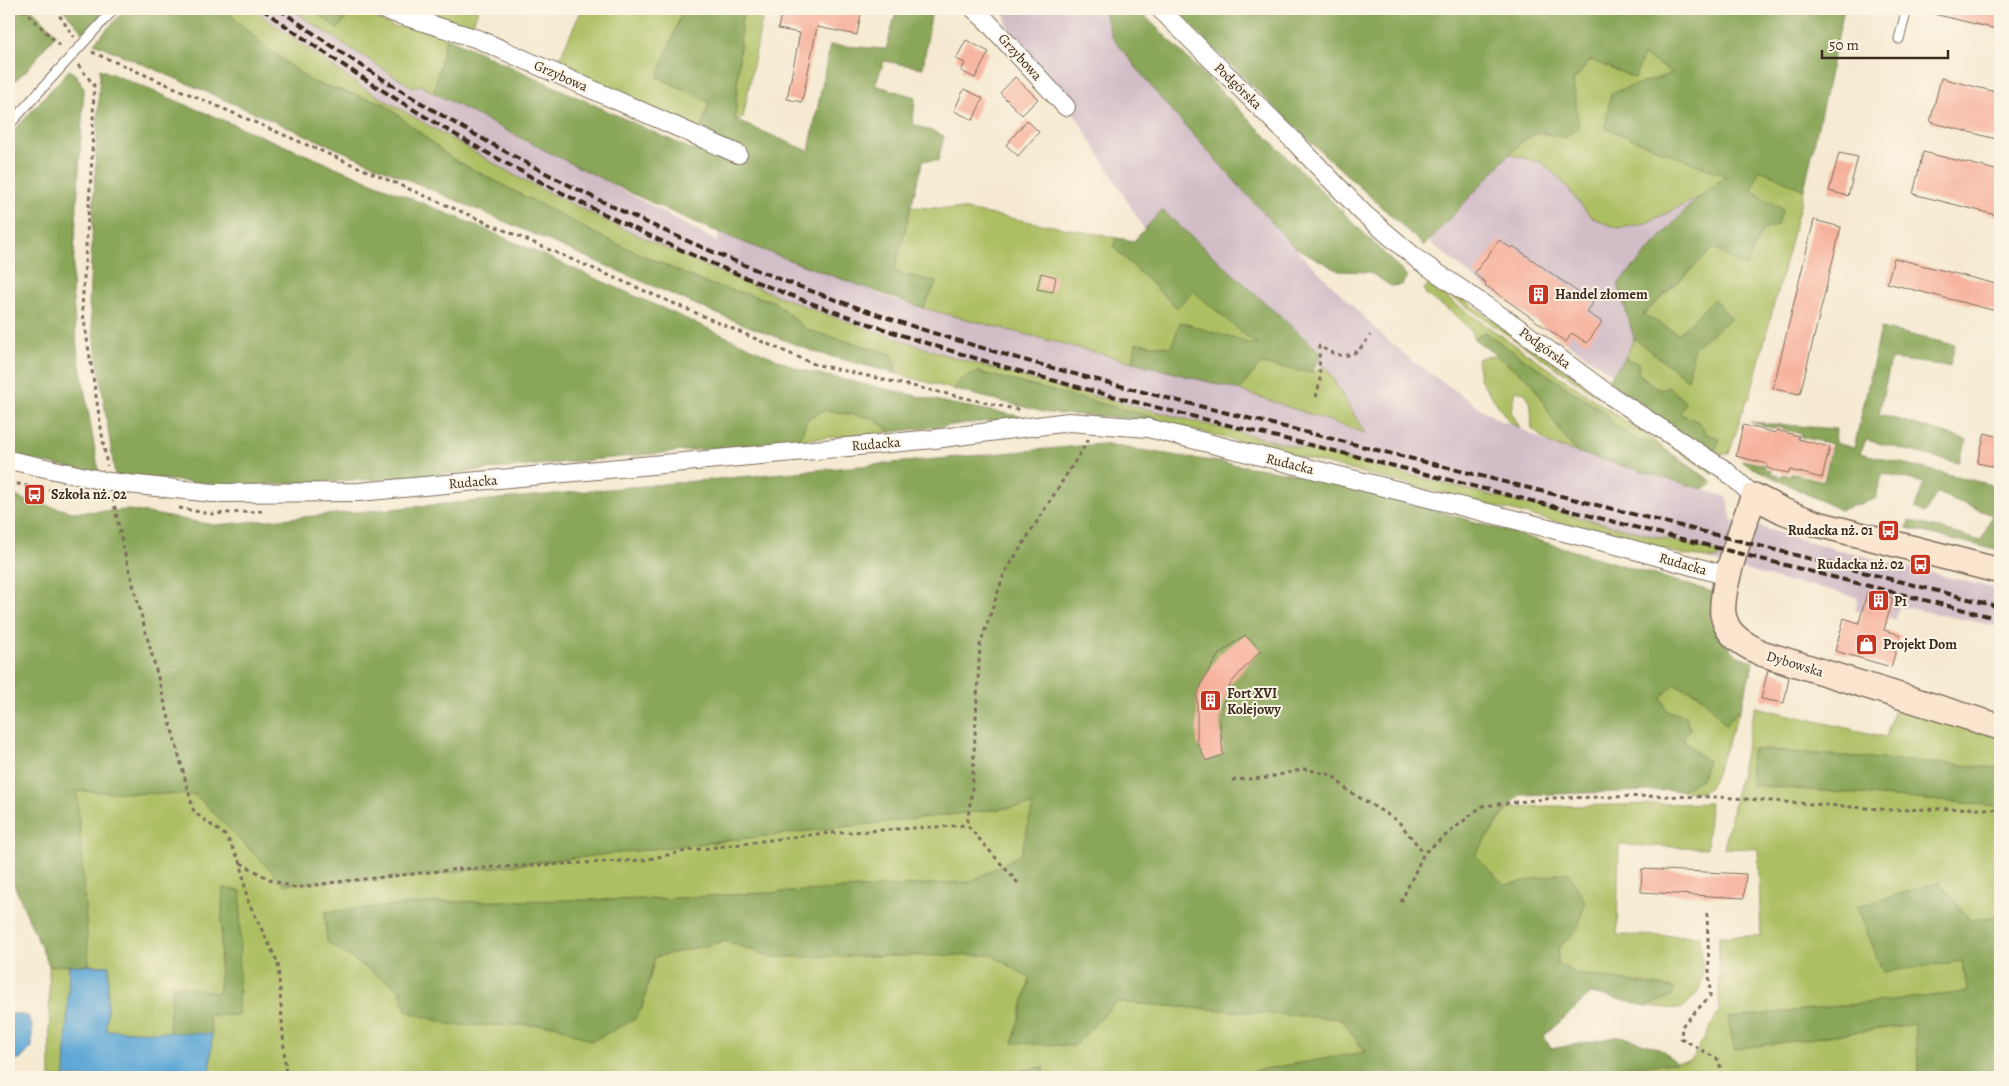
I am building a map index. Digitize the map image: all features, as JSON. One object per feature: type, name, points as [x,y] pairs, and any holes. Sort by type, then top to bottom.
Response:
[{"type":"street","name":"Grzybowa","points":[[381,9],[478,39],[738,154]]},
{"type":"street","name":"Podgórska","points":[[1160,9],[1292,138],[1363,214],[1418,260],[1517,327],[1611,396],[1725,470],[1754,496],[1783,512],[1814,523],[2000,571]]},
{"type":"street","name":"Grzybowa","points":[[983,12],[1066,108]]},
{"type":"street","name":"Rudacka","points":[[9,460],[111,488],[213,493],[360,492],[934,439],[1069,422],[1148,428],[1624,547],[1728,576]]},
{"type":"street","name":"Dybowska","points":[[1754,496],[1728,576],[1723,603],[1723,616],[1730,631],[1743,643],[1755,650],[2000,727]]},
{"type":"lane","points":[[9,126],[114,9]]},
{"type":"lane","points":[[1900,39],[1907,9]]},
{"type":"path","points":[[24,9],[71,57],[94,85],[92,158],[82,307],[122,547],[194,812],[226,836],[241,863],[247,899],[278,964],[286,1077]]},
{"type":"path","points":[[55,9],[80,46],[814,364],[1022,411]]},
{"type":"path","points":[[1316,397],[1320,382],[1319,346],[1334,355],[1350,355],[1359,350],[1370,334]]},
{"type":"path","points":[[1018,883],[967,825],[972,789],[980,645],[1004,574],[1093,434]]},
{"type":"path","points":[[1232,780],[1266,778],[1304,769],[1332,775],[1348,790],[1398,821],[1424,853]]},
{"type":"path","points":[[1401,902],[1424,853],[1482,806],[1553,798],[1658,796],[1719,797],[1893,810],[1975,808],[2000,810]]},
{"type":"path","points":[[241,863],[271,880],[295,888],[460,869],[644,860],[686,851],[817,834],[967,825]]},
{"type":"path","points":[[1706,913],[1710,996],[1682,1026],[1681,1038],[1719,1060],[1722,1077]]},
{"type":"shaded area","points":[[234,9],[323,9],[405,71],[717,242],[721,228],[886,297],[1239,390],[1364,432],[1325,366],[1289,366],[1152,242],[1076,116],[1007,25],[1004,12],[1004,9],[1103,9],[1112,37],[1162,100],[1293,246],[1379,332],[1410,359],[1484,411],[1502,422],[1510,423],[1550,444],[1727,497],[1732,521],[1752,524],[1811,543],[2000,590],[2000,627],[1899,606],[1895,620],[1855,610],[1858,598],[1823,588],[1788,582],[1603,530],[900,351],[549,203]]},
{"type":"shaded area","points":[[1511,107],[1718,190],[1618,378],[1482,284],[1421,235]]},
{"type":"green space","points":[[9,9],[32,9],[56,34],[25,72],[9,85]]},
{"type":"green space","points":[[63,9],[107,9],[83,33]]},
{"type":"green space","points":[[126,9],[224,9],[263,45],[312,82],[383,103],[451,158],[604,238],[705,283],[773,301],[807,330],[892,354],[897,374],[815,352],[715,313],[94,43]]},
{"type":"green space","points":[[224,9],[253,9],[357,84],[519,178],[617,226],[714,270],[814,310],[939,353],[1057,387],[1718,552],[1719,557],[1717,559],[1690,556],[1154,420],[1153,417],[978,372],[960,380],[952,389],[897,374],[892,354],[807,330],[773,301],[705,283],[604,238],[451,158],[383,103],[312,82],[263,45]]},
{"type":"green space","points":[[292,9],[312,9],[338,29],[347,17],[342,9],[357,9],[394,27],[418,25],[446,37],[434,93],[420,85],[412,87]]},
{"type":"green space","points":[[312,9],[342,9],[347,17],[338,29]]},
{"type":"green space","points":[[418,9],[479,9],[470,29]]},
{"type":"green space","points":[[582,9],[683,9],[658,77],[709,102],[701,131],[557,64]]},
{"type":"green space","points":[[683,9],[731,9],[742,13],[735,120],[809,151],[830,45],[886,49],[897,9],[932,9],[923,68],[884,61],[875,85],[915,97],[913,124],[944,136],[938,161],[923,160],[894,272],[937,282],[923,308],[796,263],[703,226],[582,169],[434,93],[446,37],[695,151],[709,102],[658,77]]},
{"type":"green space","points":[[727,9],[764,9],[743,118],[735,120],[742,15]]},
{"type":"green space","points":[[1103,9],[1138,9],[1407,276],[1402,285],[1391,286],[1369,272],[1339,271],[1293,246],[1162,100],[1112,37]]},
{"type":"green space","points":[[1173,9],[1844,9],[1804,190],[1759,169],[1752,191],[1783,209],[1777,225],[1762,231],[1745,267],[1714,248],[1643,314],[1678,334],[1714,299],[1731,318],[1694,347],[1688,380],[1634,338],[1618,284],[1689,206],[1726,176],[1605,128],[1611,93],[1673,73],[1643,55],[1635,78],[1591,60],[1573,81],[1579,127],[1565,138],[1542,132],[1523,140],[1424,246],[1300,132]]},
{"type":"green space","points":[[1643,55],[1674,73],[1611,93],[1605,128],[1726,176],[1700,197],[1646,223],[1621,228],[1606,224],[1590,216],[1561,180],[1542,163],[1510,154],[1523,141],[1534,135],[1547,134],[1565,137],[1573,81],[1591,60],[1635,78]]},
{"type":"green space","points":[[100,69],[487,230],[801,370],[952,404],[1025,417],[891,432],[872,418],[825,410],[808,418],[799,440],[402,478],[236,486],[115,475],[89,304]]},
{"type":"green space","points":[[69,70],[76,75],[84,88],[72,289],[77,347],[99,473],[9,456],[9,136]]},
{"type":"green space","points":[[1759,168],[1804,190],[1749,400],[1746,400],[1729,454],[1709,454],[1705,432],[1695,421],[1680,414],[1669,387],[1659,390],[1638,373],[1639,364],[1625,358],[1634,338],[1688,380],[1694,347],[1731,318],[1678,334],[1643,315],[1714,248],[1745,266],[1762,231],[1777,225],[1752,191]]},
{"type":"green space","points":[[911,207],[961,209],[1117,238],[1113,247],[1176,307],[1193,291],[1260,347],[1172,347],[1136,343],[1133,362],[923,308],[936,282],[894,272]]},
{"type":"green space","points":[[1162,210],[1322,354],[1312,373],[1261,364],[1239,390],[1133,362],[1136,343],[1172,347],[1180,322],[1258,346],[1193,291],[1177,308],[1113,247],[1117,238],[1134,241]]},
{"type":"green space","points":[[1440,283],[1712,471],[1713,475],[1433,284]]},
{"type":"green space","points":[[1428,285],[1712,481],[1712,484],[1702,489],[1708,480],[1654,444],[1635,439],[1614,425],[1605,413],[1484,332],[1474,339],[1471,332],[1460,319],[1426,295],[1424,289]]},
{"type":"green space","points":[[1881,328],[1955,345],[1950,366],[1891,359],[1879,414],[1967,440],[1958,463],[1866,440],[1860,453],[2000,487],[2000,551],[1907,528],[1909,520],[1981,541],[1992,515],[1937,493],[1925,513],[1915,508],[1924,483],[1883,473],[1875,499],[1840,510],[1743,463],[1742,460],[1765,465],[1765,469],[1772,471],[1771,474],[1782,477],[1783,474],[1791,476],[1791,473],[1824,481],[1832,444],[1801,437],[1801,434],[1776,427],[1775,429],[1750,422],[1836,429],[1835,443],[1854,448]]},
{"type":"green space","points":[[1484,332],[1605,413],[1614,425],[1635,439],[1654,444],[1708,480],[1702,489],[1576,452],[1556,425],[1531,381],[1474,339]]},
{"type":"green space","points":[[1486,356],[1497,356],[1531,381],[1556,425],[1576,452],[1550,444],[1532,429],[1531,407],[1526,394],[1515,389],[1511,411],[1520,428],[1510,423],[1480,379],[1477,359]]},
{"type":"green space","points":[[1625,358],[1639,364],[1638,374],[1659,390],[1669,387],[1685,402],[1680,414],[1699,422],[1706,434],[1720,438],[1716,449],[1709,454],[1608,380]]},
{"type":"green space","points":[[1261,364],[1312,373],[1325,366],[1365,433],[1239,390]]},
{"type":"green space","points":[[978,372],[1154,417],[1154,420],[1048,413],[952,389],[960,380]]},
{"type":"green space","points":[[825,410],[873,418],[891,432],[799,440],[808,418]]},
{"type":"green space","points":[[1101,444],[1316,477],[1716,593],[1710,617],[1718,636],[1738,656],[1754,661],[1741,707],[1726,725],[1699,694],[1675,684],[1661,698],[1667,711],[1686,716],[1690,729],[1683,739],[1695,752],[1708,761],[1701,779],[1681,790],[1520,795],[1505,811],[1475,855],[1505,885],[1568,872],[1585,901],[1578,929],[1558,949],[1558,964],[1578,974],[1674,988],[1671,997],[1646,1006],[1592,993],[1544,1036],[1551,1049],[1620,1036],[1661,1049],[1677,1063],[1511,1077],[1217,1077],[1365,1052],[1342,1019],[1116,1002],[1074,1046],[1013,1043],[1030,978],[992,955],[772,957],[725,941],[655,957],[642,1008],[634,1020],[592,1041],[555,1025],[452,1025],[406,1011],[400,990],[327,942],[325,912],[438,902],[658,899],[970,882],[1021,854],[1033,805],[401,878],[284,884],[196,795],[77,791],[89,965],[49,966],[9,873],[9,491],[21,499],[73,512],[130,510],[215,525]]},
{"type":"green space","points":[[1674,684],[1699,694],[1726,725],[1741,707],[1710,787],[1701,793],[1681,790],[1701,779],[1708,761],[1692,748],[1680,733],[1661,698]]},
{"type":"green space","points":[[1895,705],[2000,738],[2000,768],[1752,749],[1752,785],[2000,806],[2000,916],[1970,920],[1939,882],[1962,961],[1968,992],[1728,1019],[1735,1049],[1914,1024],[1920,1077],[1511,1077],[1691,1061],[1719,1012],[1719,936],[1761,936],[1758,849],[1724,848],[1755,707],[1886,737]]},
{"type":"green space","points":[[1751,749],[2000,768],[2000,806],[1751,785]]},
{"type":"green space","points":[[76,791],[196,795],[285,884],[401,878],[1034,805],[1021,854],[971,882],[658,899],[438,902],[325,912],[327,941],[452,1025],[555,1025],[592,1041],[642,1008],[655,957],[725,941],[772,957],[992,955],[1030,978],[1013,1042],[1074,1046],[1116,1002],[1342,1019],[1365,1053],[1217,1077],[1044,1077],[1043,1067],[980,1077],[210,1077],[212,1034],[208,1015],[238,1015],[223,888],[219,993],[172,985],[169,1033],[106,1030],[109,966],[89,965]]},
{"type":"green space","points":[[1710,803],[1707,848],[1619,845],[1617,935],[1700,936],[1703,968],[1701,985],[1691,1001],[1681,1009],[1646,1006],[1671,997],[1674,988],[1578,974],[1558,964],[1558,949],[1578,929],[1505,885],[1475,855],[1509,807]]},
{"type":"green space","points":[[1939,882],[1970,920],[2000,916],[2000,1077],[1920,1077],[1914,1024],[1734,1049],[1728,1018],[1968,992],[1962,961],[1883,972],[1857,907]]},
{"type":"green space","points":[[223,888],[241,891],[238,1015],[208,1015],[212,1034],[169,1033],[172,985],[219,993]]},
{"type":"green space","points":[[69,965],[65,1077],[50,1077],[49,966]]},
{"type":"green space","points":[[1043,1067],[1044,1077],[980,1077]]},
{"type":"water","points":[[69,965],[109,966],[106,1030],[212,1034],[210,1077],[65,1077]]},
{"type":"water","points":[[9,1013],[28,1016],[32,1027],[32,1047],[20,1060],[9,1059]]},
{"type":"building","points":[[782,9],[798,9],[828,14],[829,9],[862,9],[857,35],[817,27],[802,102],[787,99],[800,33],[778,29]]},
{"type":"building","points":[[1935,9],[2000,9],[2000,30],[1934,14]]},
{"type":"building","points":[[966,40],[989,52],[975,78],[961,71],[965,63],[956,59]]},
{"type":"building","points":[[1015,77],[1038,99],[1022,115],[1000,93]]},
{"type":"building","points":[[1941,78],[2000,93],[2000,140],[1930,122]]},
{"type":"building","points":[[964,89],[983,98],[973,120],[954,111]]},
{"type":"building","points":[[1027,120],[1039,132],[1018,156],[1006,145]]},
{"type":"building","points":[[1923,152],[2000,171],[2000,216],[1913,194]]},
{"type":"building","points":[[1839,153],[1858,157],[1848,196],[1829,191]]},
{"type":"building","points":[[1814,220],[1841,227],[1800,394],[1773,389]]},
{"type":"building","name":"Handel złomem","points":[[1499,240],[1511,248],[1513,246],[1593,303],[1587,312],[1602,322],[1587,343],[1572,333],[1566,342],[1485,285],[1486,283],[1474,274]]},
{"type":"building","points":[[1894,258],[2000,285],[2000,312],[1887,283]]},
{"type":"building","points":[[1041,273],[1056,277],[1053,292],[1037,289]]},
{"type":"building","points":[[1743,425],[1776,433],[1776,430],[1799,436],[1798,439],[1830,447],[1822,478],[1790,470],[1789,473],[1773,470],[1767,468],[1767,464],[1736,456]]},
{"type":"building","points":[[1985,433],[2000,437],[2000,468],[1977,463]]},
{"type":"building","points":[[1867,592],[1893,598],[1884,630],[1901,635],[1891,667],[1835,651],[1844,618],[1859,623]]},
{"type":"building","name":"Fort XVI Kolejowy","points":[[1245,635],[1261,650],[1231,683],[1222,706],[1220,723],[1223,755],[1206,761],[1197,742],[1197,695],[1219,654]]},
{"type":"building","points":[[1768,670],[1789,677],[1784,703],[1761,699]]},
{"type":"building","points":[[1642,869],[1746,874],[1744,898],[1641,892]]},
{"type":"railway","points":[[262,9],[406,105],[480,149],[555,190],[632,228],[711,263],[872,325],[994,364],[1118,398],[2000,619]]},
{"type":"railway","points":[[279,9],[348,57],[419,102],[566,184],[719,254],[797,286],[876,314],[936,334],[1119,386],[2000,607]]},
{"type":"place","name":"Handel złomem","points":[[1539,294]]},
{"type":"place","name":"Szkoła nż. 02","points":[[35,494]]},
{"type":"place","name":"Rudacka nż. 01","points":[[1889,530]]},
{"type":"place","name":"Rudacka nż. 02","points":[[1920,564]]},
{"type":"place","name":"P1","points":[[1878,601]]},
{"type":"place","name":"Projekt Dom","points":[[1867,644]]},
{"type":"place","name":"Fort XVI Kolejowy","points":[[1211,701]]}]
